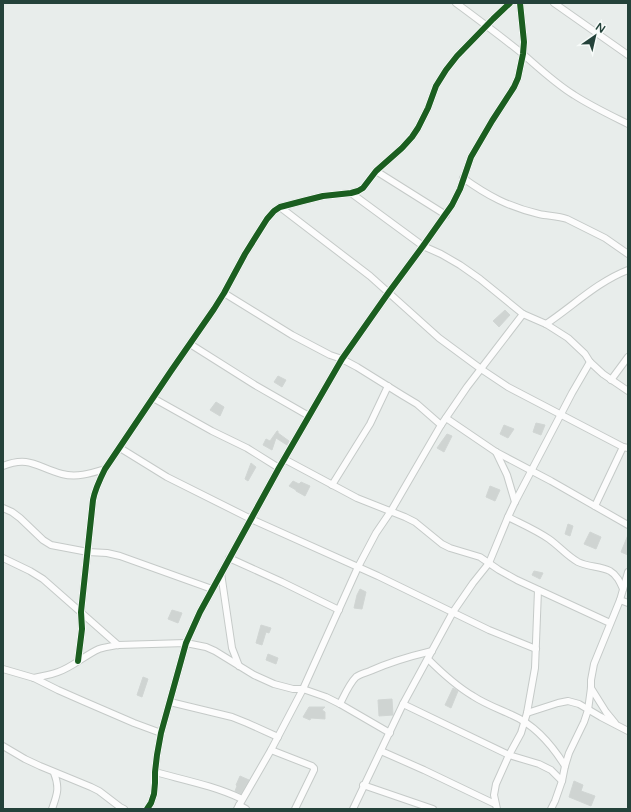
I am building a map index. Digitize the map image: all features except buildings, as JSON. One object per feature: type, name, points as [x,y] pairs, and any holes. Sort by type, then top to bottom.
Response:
[{"type":"street","points":[[456,3],[523,54],[554,82],[591,106],[628,124]]},
{"type":"street","points":[[78,662],[82,629],[81,612],[95,491],[105,469],[224,293],[245,254],[267,219],[280,207],[324,196],[351,193],[363,188],[376,171],[412,137],[428,108],[436,86],[457,56],[510,3]]},
{"type":"street","points":[[147,809],[154,794],[155,772],[161,733],[186,643],[200,612],[284,459],[342,360],[452,205],[460,189],[471,157],[514,87],[523,54],[524,34],[520,3]]},
{"type":"street","points":[[554,3],[628,54]]},
{"type":"street","points":[[376,171],[446,215]]},
{"type":"street","points":[[463,178],[501,201],[540,214],[567,219],[605,238],[628,254]]},
{"type":"street","points":[[351,193],[424,246],[460,265],[480,279],[523,314],[558,331],[577,346],[590,362],[611,380],[628,391]]},
{"type":"street","points":[[280,207],[370,276],[439,338],[480,369],[508,387],[626,448],[595,506]]},
{"type":"street","points":[[546,324],[606,281],[628,270]]},
{"type":"street","points":[[224,293],[297,338],[357,367],[417,404],[442,425]]},
{"type":"street","points":[[239,804],[271,750],[303,689],[358,567],[376,533],[391,511],[446,418],[480,369],[523,314]]},
{"type":"street","points":[[190,344],[255,385],[309,416]]},
{"type":"street","points":[[611,380],[628,357]]},
{"type":"street","points":[[353,809],[363,785],[403,704],[453,612],[473,583],[487,568],[515,502],[590,362]]},
{"type":"street","points":[[332,485],[370,424],[388,386]]},
{"type":"street","points":[[153,398],[212,431],[247,448],[279,468]]},
{"type":"street","points":[[446,418],[496,452],[532,470],[628,525]]},
{"type":"street","points":[[120,448],[167,477],[251,519],[358,567],[489,630],[536,649]]},
{"type":"street","points":[[496,452],[509,480],[515,502]]},
{"type":"street","points":[[284,459],[357,498],[415,522],[442,544],[480,557],[500,570],[538,590],[610,623]]},
{"type":"street","points":[[3,466],[9,463],[24,461],[62,474],[74,476],[89,474],[105,469]]},
{"type":"street","points":[[3,508],[20,518],[47,543],[88,552],[99,552],[120,556],[212,589]]},
{"type":"street","points":[[508,517],[538,532],[582,564],[603,568],[611,572],[617,578],[623,589]]},
{"type":"street","points":[[3,558],[43,579],[118,645]]},
{"type":"street","points":[[229,558],[339,610]]},
{"type":"street","points":[[551,809],[562,781],[569,754],[588,710],[594,664],[620,600],[628,572]]},
{"type":"street","points":[[221,573],[232,648],[239,666]]},
{"type":"street","points":[[496,806],[494,795],[496,784],[521,733],[527,713],[533,679],[536,649],[538,590]]},
{"type":"street","points":[[620,600],[628,603]]},
{"type":"street","points":[[34,678],[58,672],[100,649],[118,645],[186,643],[206,647],[215,651],[254,675],[274,684],[293,689],[303,689],[318,694],[340,704],[390,733]]},
{"type":"street","points":[[340,704],[357,676],[398,660],[432,651]]},
{"type":"street","points":[[428,659],[446,677],[473,697],[525,722],[548,743],[565,766]]},
{"type":"street","points":[[3,669],[34,678],[83,701],[161,733]]},
{"type":"street","points":[[591,688],[617,726]]},
{"type":"street","points":[[527,713],[568,701],[579,704],[628,732]]},
{"type":"street","points":[[170,702],[232,717],[278,737]]},
{"type":"street","points":[[403,704],[509,755],[539,764],[551,770],[562,781]]},
{"type":"street","points":[[3,746],[54,773],[91,786],[124,809]]},
{"type":"street","points":[[271,750],[314,768],[295,809]]},
{"type":"street","points":[[380,752],[431,773],[496,806]]},
{"type":"street","points":[[155,772],[210,786],[229,793],[246,809]]},
{"type":"street","points":[[52,809],[58,787],[54,773]]},
{"type":"street","points":[[363,785],[434,809]]},
{"type":"cycle path","points":[[78,661],[82,629],[81,612],[93,500],[98,484],[105,469],[214,309],[267,219],[280,207],[323,196],[351,193],[363,188],[376,171],[412,137],[428,108],[436,86],[457,56],[510,3]]},
{"type":"cycle path","points":[[147,809],[154,794],[155,772],[161,733],[186,643],[200,612],[279,468],[342,359],[452,205],[460,189],[471,157],[518,78],[524,42],[520,3]]}]
